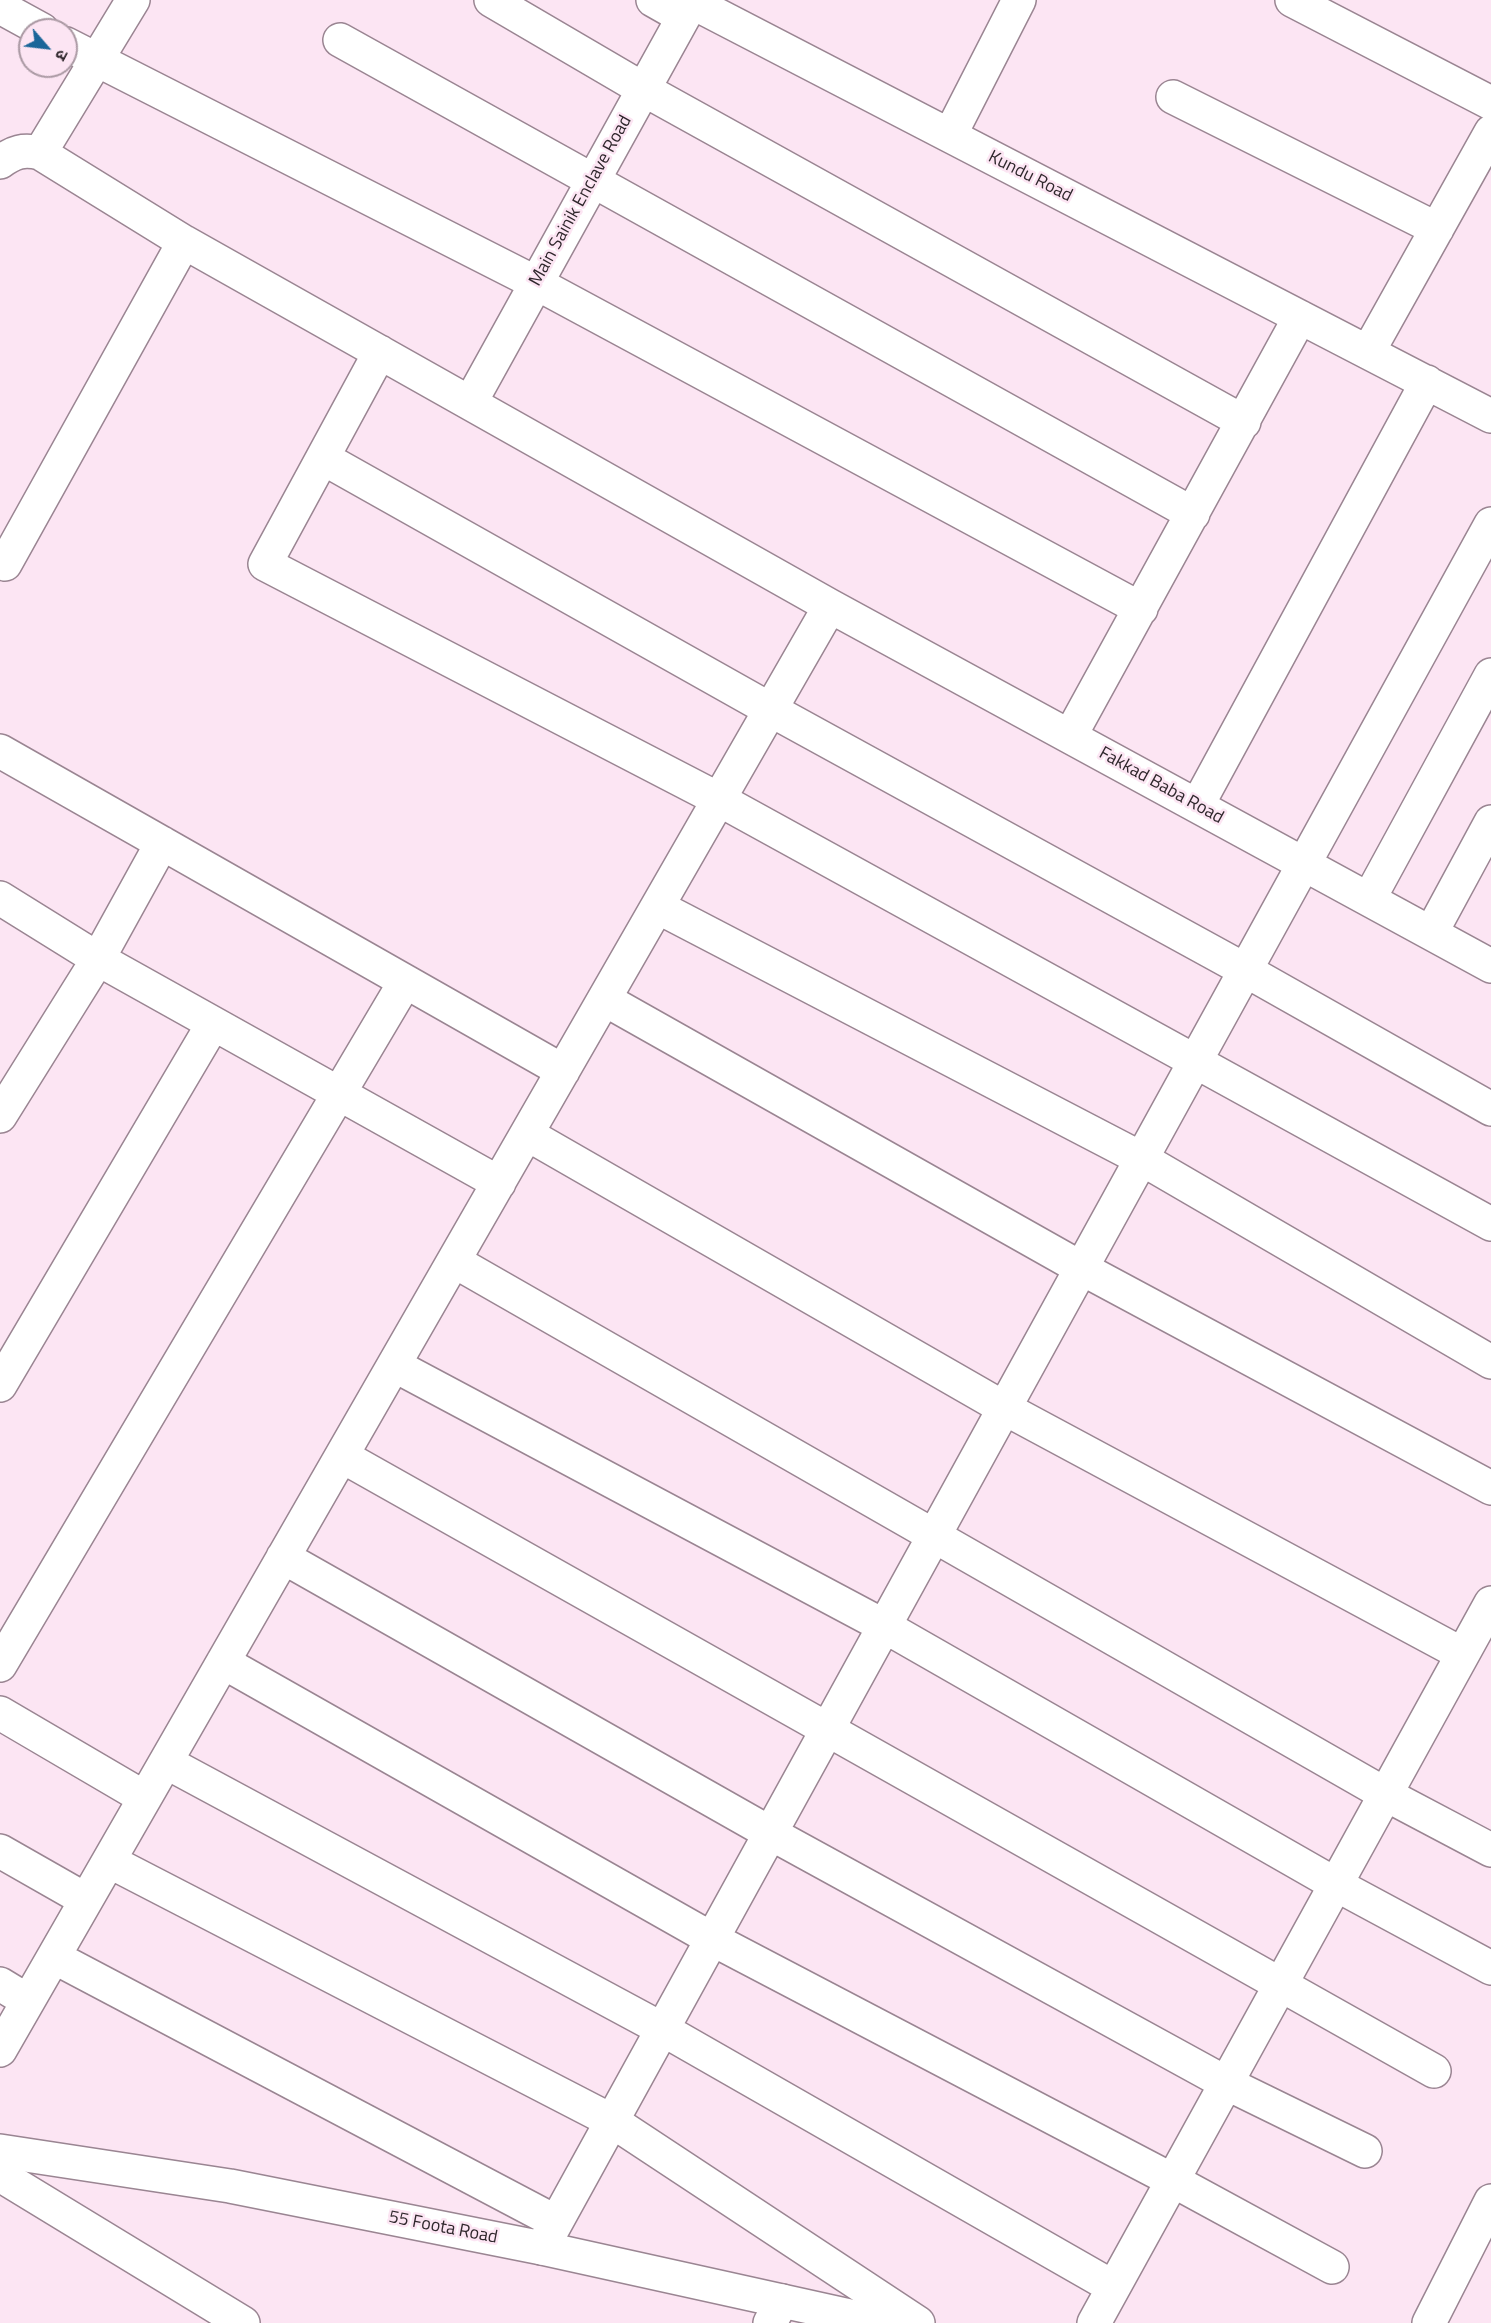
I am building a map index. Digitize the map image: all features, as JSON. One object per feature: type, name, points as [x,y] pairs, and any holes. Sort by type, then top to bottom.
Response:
[{"type":"street","points":[[14,152],[96,60],[133,0]]},
{"type":"street","points":[[491,0],[643,89],[1244,422]]},
{"type":"street","name":"Kundu Road","points":[[653,0],[689,6],[950,135],[1491,416]]},
{"type":"street","points":[[950,135],[1019,0]]},
{"type":"street","points":[[1292,0],[1491,103]]},
{"type":"street","name":"Main Sainik Enclave Road","points":[[470,403],[689,6]]},
{"type":"street","points":[[0,7],[20,18]]},
{"type":"street","points":[[340,40],[1193,514]]},
{"type":"street","points":[[78,50],[536,283],[1141,609]]},
{"type":"street","points":[[1173,97],[1437,229]]},
{"type":"street","points":[[1368,352],[1491,132]]},
{"type":"street","name":"Fakkad Baba Road","points":[[14,152],[184,242],[830,606],[1491,966]]},
{"type":"street","points":[[5,564],[184,242]]},
{"type":"street","points":[[1070,736],[1300,317]]},
{"type":"street","points":[[380,352],[265,564],[720,800],[1491,1224]]},
{"type":"street","points":[[1197,806],[1427,382]]},
{"type":"street","points":[[323,458],[771,710],[1245,970],[1491,1109]]},
{"type":"street","points":[[54,1957],[549,2235],[1491,524]]},
{"type":"street","points":[[0,2050],[830,606]]},
{"type":"street","points":[[1369,899],[1491,675]]},
{"type":"street","points":[[0,751],[563,1071]]},
{"type":"street","points":[[1431,933],[1491,822]]},
{"type":"street","points":[[0,1116],[98,959],[162,843]]},
{"type":"street","points":[[0,898],[98,959],[499,1183]]},
{"type":"street","points":[[658,907],[1142,1159],[1491,1362]]},
{"type":"street","points":[[0,1665],[405,982]]},
{"type":"street","points":[[604,999],[1081,1268],[1491,1488]]},
{"type":"street","points":[[0,1385],[213,1024]]},
{"type":"street","points":[[527,1134],[1004,1408],[1462,1654]]},
{"type":"street","points":[[454,1262],[933,1538],[1385,1794],[1491,1850]]},
{"type":"street","points":[[394,1365],[884,1626],[1335,1884],[1491,1968]]},
{"type":"street","points":[[342,1456],[1434,2071]]},
{"type":"street","points":[[283,1557],[770,1833],[1226,2083],[1365,2151]]},
{"type":"street","points":[[1094,2323],[1491,1603]]},
{"type":"street","points":[[223,1662],[712,1938],[1172,2180],[1332,2267]]},
{"type":"street","points":[[0,1713],[145,1798]]},
{"type":"street","points":[[166,1762],[662,2029],[1113,2288]]},
{"type":"street","points":[[0,1851],[86,1900]]},
{"type":"street","points":[[109,1861],[612,2121],[918,2323]]},
{"type":"street","points":[[0,1984],[28,2001]]},
{"type":"street","name":"55 Foota Road","points":[[0,2151],[549,2235],[776,2312],[882,2323]]},
{"type":"street","points":[[0,2175],[243,2323]]},
{"type":"street","points":[[1429,2323],[1491,2201]]}]
